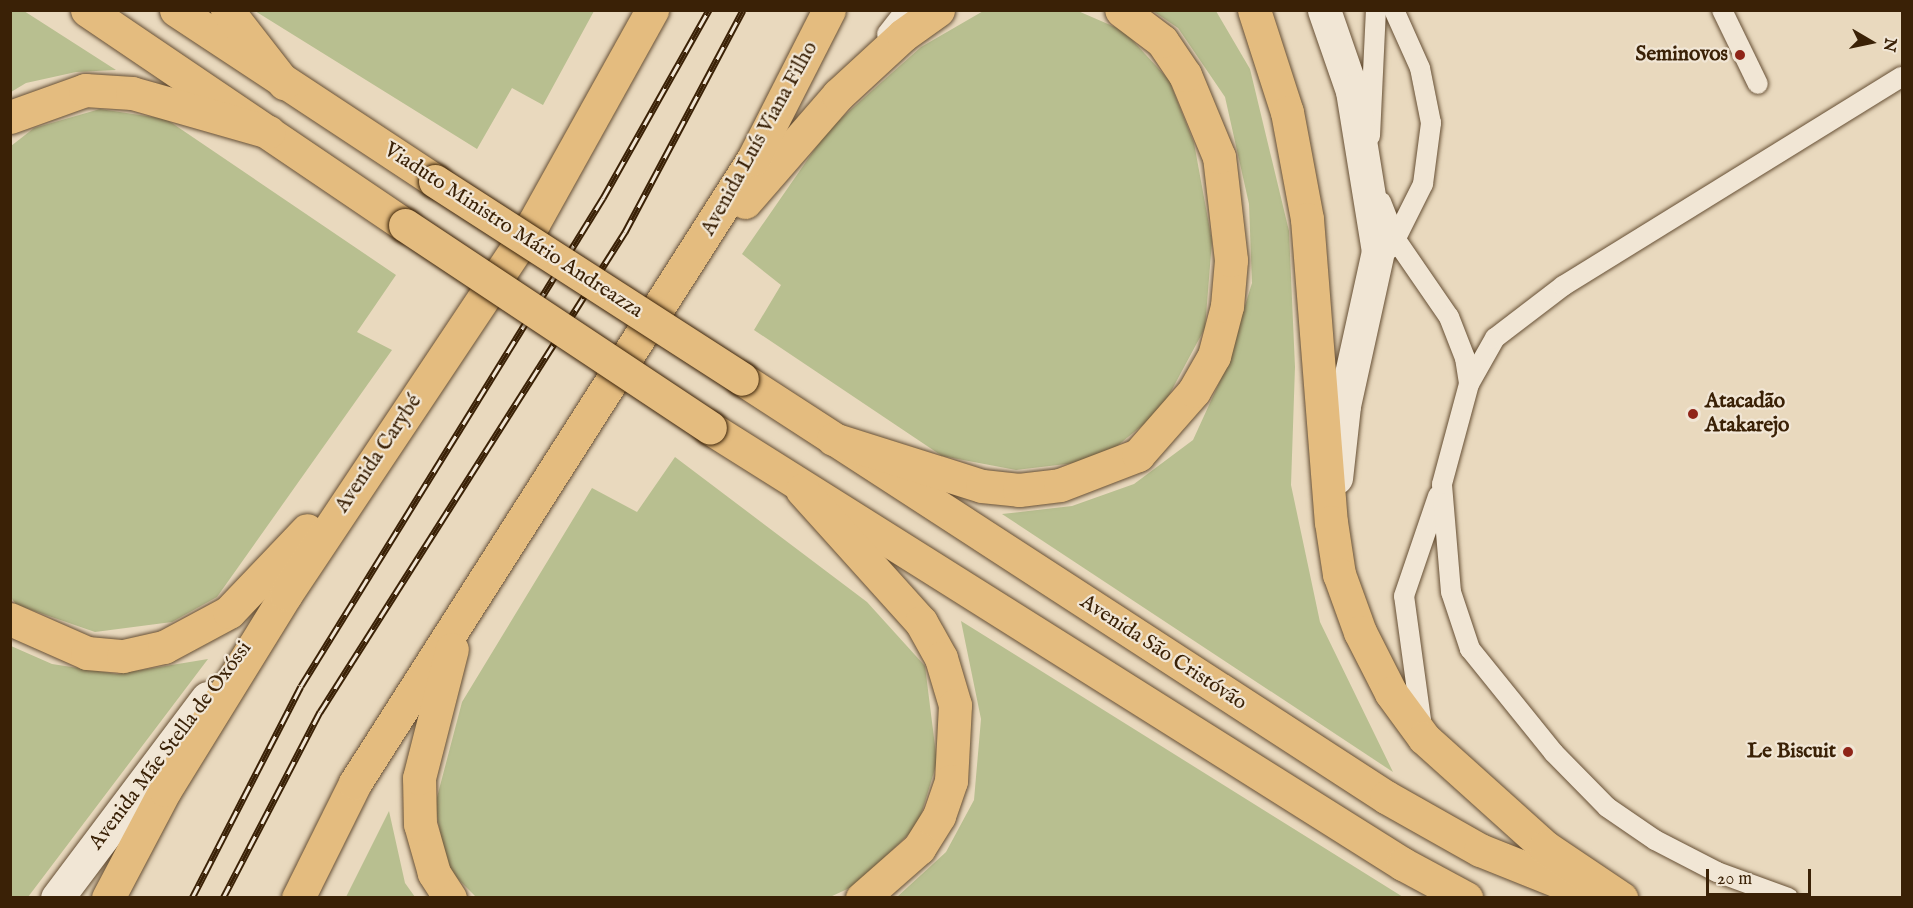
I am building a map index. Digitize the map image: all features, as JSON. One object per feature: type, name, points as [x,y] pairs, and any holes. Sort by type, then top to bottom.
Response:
[{"type":"main road","points":[[87,10],[802,490],[1403,864],[1466,897]]},
{"type":"main road","name":"Viaduto Ministro Mário Andreazza","points":[[176,10],[742,379]]},
{"type":"main road","points":[[227,10],[284,82]]},
{"type":"main road","name":"Avenida Carybé","points":[[108,897],[165,790],[286,594],[533,224],[652,10]]},
{"type":"main road","name":"Avenida Luís Viana Filho","points":[[688,266],[753,159],[829,10]]},
{"type":"main road","points":[[298,897],[355,783],[463,612],[688,266],[838,95],[903,34],[938,10]]},
{"type":"main road","points":[[833,439],[982,486],[1019,490],[1060,485],[1138,455],[1194,391],[1214,356],[1227,306],[1230,249],[1218,157],[1203,111],[1168,50],[1121,10]]},
{"type":"main road","points":[[1254,10],[1287,112],[1307,219],[1331,522],[1339,574],[1360,632],[1391,693],[1424,738],[1545,847],[1621,897]]},
{"type":"main road","points":[[1323,10],[1352,91],[1376,215],[1376,277],[1344,406],[1331,522]]},
{"type":"main road","points":[[10,117],[85,90],[132,93],[269,132]]},
{"type":"main road","name":"Avenida São Cristóvão","points":[[742,379],[1386,797],[1480,850],[1600,897]]},
{"type":"main road","points":[[10,619],[87,653],[123,656],[194,633],[261,583],[394,432]]},
{"type":"main road","points":[[802,490],[921,622],[941,658],[955,705],[951,781],[939,816],[920,848],[862,897]]},
{"type":"main road","name":"Avenida Mãe Stella de Oxóssi","points":[[57,897],[286,594]]},
{"type":"main road","points":[[450,897],[434,873],[420,824],[419,778],[463,612]]},
{"type":"lane","points":[[838,95],[906,10]]},
{"type":"lane","points":[[1376,10],[1367,166],[1396,240],[1449,318],[1466,358],[1468,384]]},
{"type":"lane","points":[[1376,277],[1424,184],[1431,123],[1420,68],[1394,10]]},
{"type":"lane","points":[[1722,10],[1758,84]]},
{"type":"lane","points":[[1424,738],[1404,596],[1442,484],[1468,384],[1495,338],[1563,286],[1902,77]]},
{"type":"lane","points":[[1442,484],[1451,592],[1470,649],[1554,753],[1607,807],[1655,840],[1717,872],[1788,897]]},
{"type":"green space","points":[[11,10],[24,11],[116,70],[76,72],[26,83],[11,92]]},
{"type":"green space","points":[[985,10],[1078,11],[1124,31],[1169,80],[1194,143],[1212,241],[1205,328],[1161,410],[1100,460],[1016,470],[942,456],[754,330],[781,285],[742,254],[828,130],[921,47]]},
{"type":"green space","points":[[255,11],[594,11],[543,105],[512,88],[477,149]]},
{"type":"green space","points":[[1153,11],[1216,11],[1250,69],[1289,231],[1295,367],[1291,485],[1320,622],[1393,772],[1002,514],[1072,506],[1134,484],[1193,440],[1225,370],[1252,283],[1249,204],[1225,97],[1178,28]]},
{"type":"green space","points":[[100,109],[166,119],[396,275],[357,332],[392,350],[217,597],[172,622],[95,632],[17,605],[11,598],[11,146],[34,128]]},
{"type":"green space","points":[[675,457],[867,602],[925,666],[937,762],[918,825],[856,885],[830,897],[476,897],[447,868],[435,805],[462,702],[592,488],[637,512]]},
{"type":"green space","points":[[961,621],[1403,897],[897,897],[946,852],[974,800],[981,719]]},
{"type":"green space","points":[[11,646],[52,664],[117,674],[208,659],[28,897],[11,897]]},
{"type":"green space","points":[[389,811],[405,883],[415,897],[346,897]]},
{"type":"railway","points":[[192,898],[301,686],[603,198],[709,10]]},
{"type":"railway","points":[[223,898],[320,712],[625,232],[743,10]]},
{"type":"place","name":"Seminovos","points":[[1740,55]]},
{"type":"place","name":"Atacadão Atakarejo","points":[[1693,414]]},
{"type":"place","name":"Le Biscuit","points":[[1848,752]]}]
